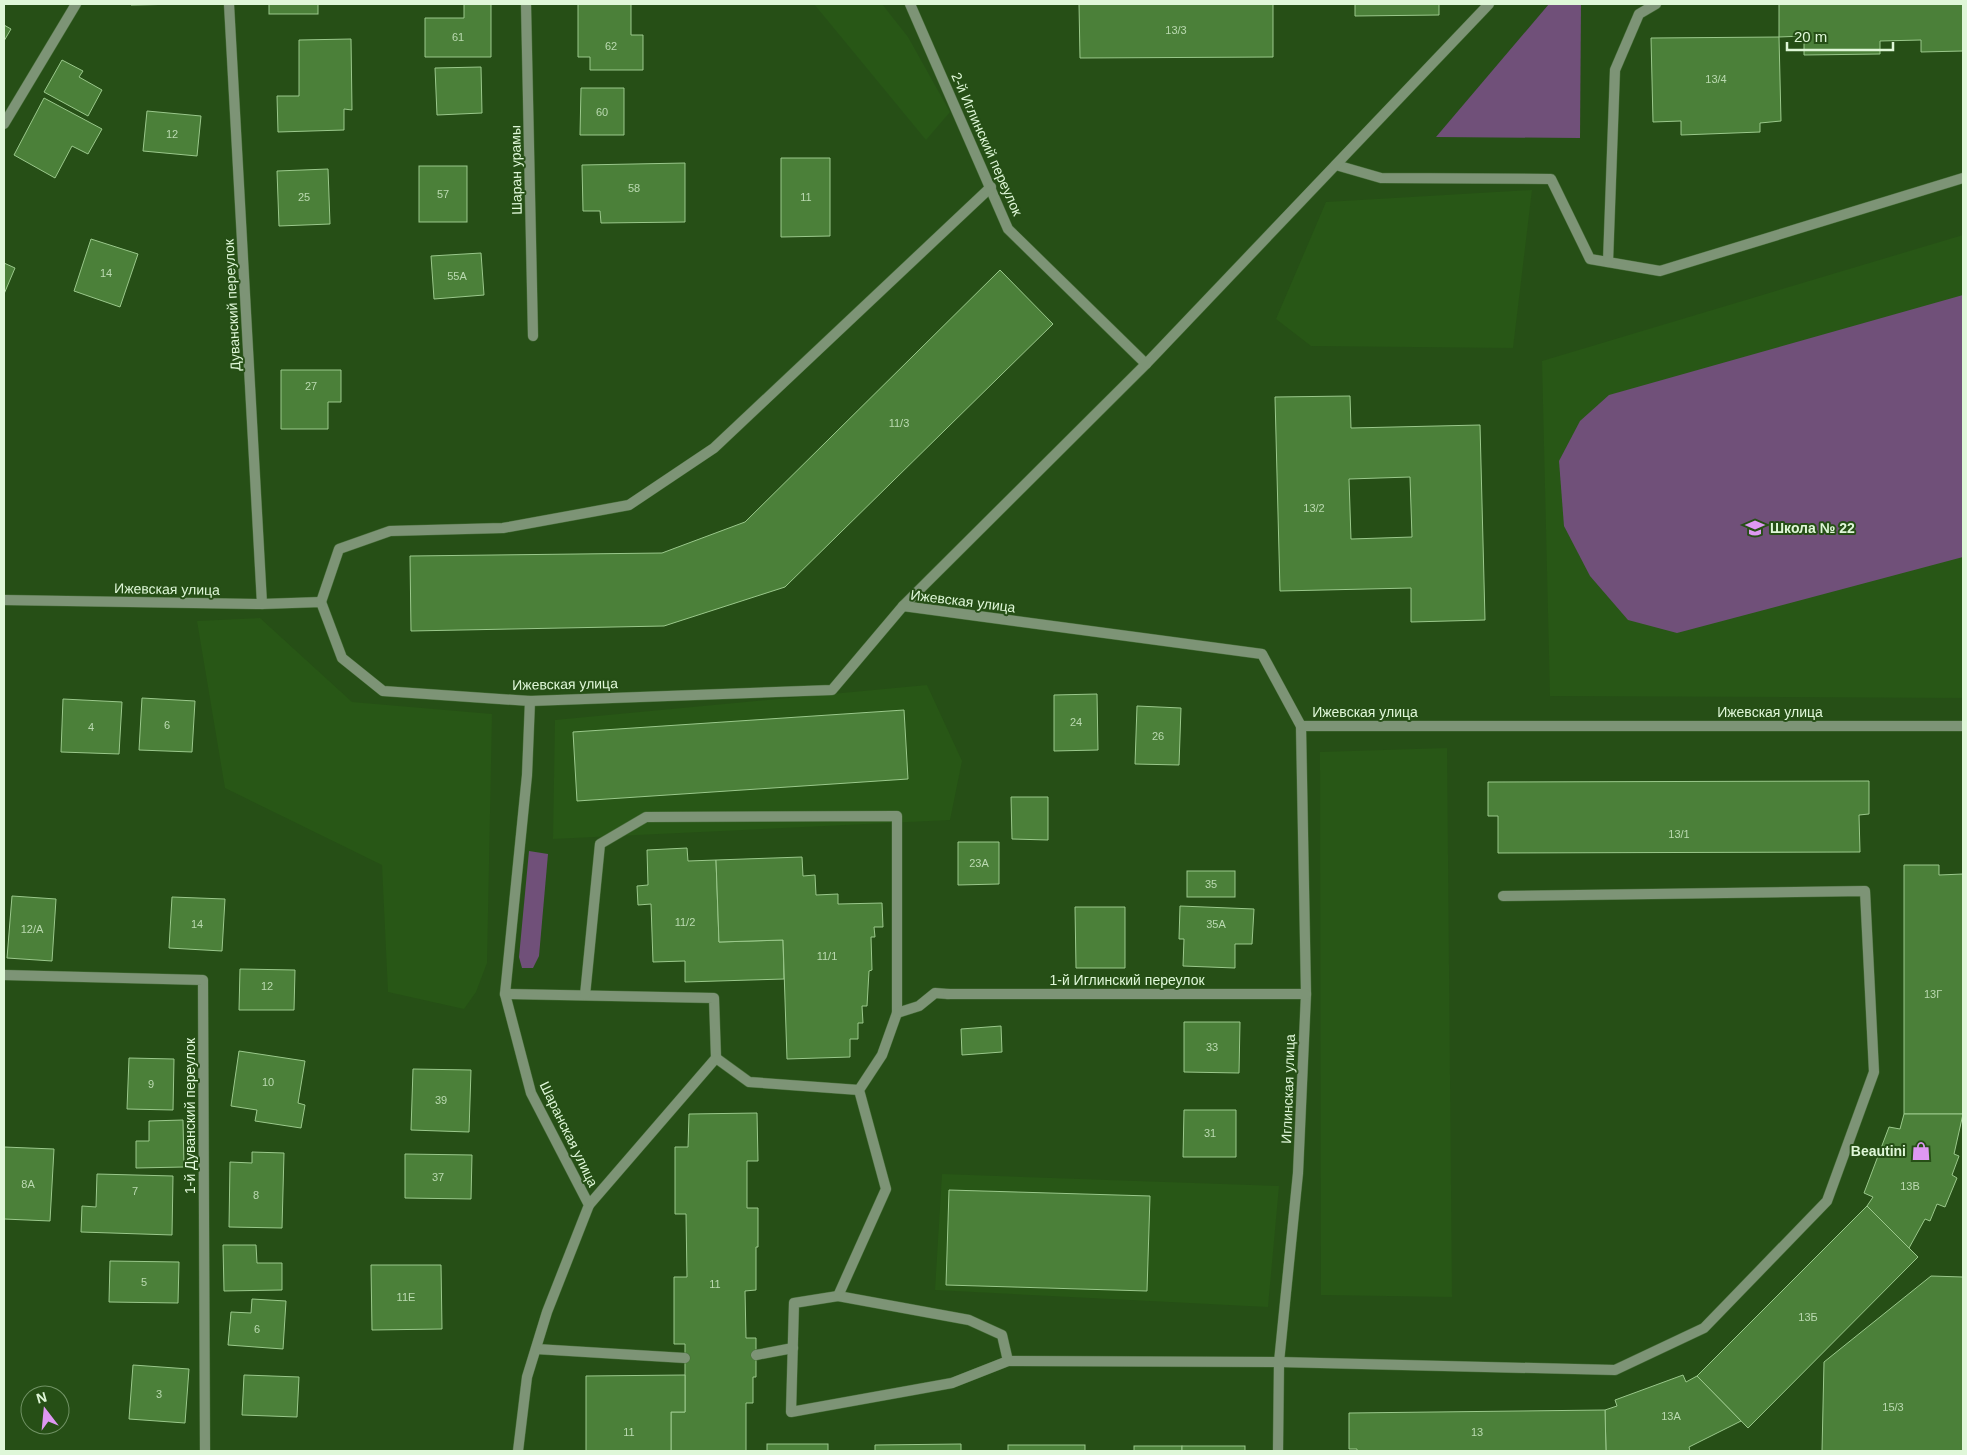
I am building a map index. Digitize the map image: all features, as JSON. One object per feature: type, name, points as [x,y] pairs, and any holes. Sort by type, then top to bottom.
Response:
[{"type":"street","points":[[4,124],[76,4]]},
{"type":"street","name":"Дуванский переулок","points":[[229,4],[262,604]]},
{"type":"street","name":"Шаран урамы","points":[[526,4],[533,336]]},
{"type":"street","name":"2-й Иглинский переулок","points":[[910,4],[1008,228],[1146,364]]},
{"type":"street","points":[[903,606],[1146,364],[1489,4]]},
{"type":"street","points":[[1608,262],[1615,70],[1639,14],[1656,4]]},
{"type":"street","points":[[1336,165],[1381,178],[1551,179],[1590,259],[1660,271],[1963,178]]},
{"type":"street","points":[[321,602],[339,549],[390,532],[503,528],[628,505],[714,448],[991,187]]},
{"type":"street","name":"Ижевская улица","points":[[4,600],[262,604],[321,602],[342,658],[383,691],[530,701],[832,690],[903,606],[1262,654],[1301,726],[1963,726]]},
{"type":"street","name":"Шаранская улица","points":[[518,1451],[527,1377],[547,1312],[589,1206],[532,1093],[505,994],[527,775],[530,701]]},
{"type":"street","name":"Иглинская улица","points":[[1278,1451],[1279,1362],[1298,1173],[1306,994],[1301,726]]},
{"type":"street","points":[[585,995],[600,844],[646,817],[897,816],[897,1013],[882,1055],[859,1090],[886,1190],[838,1296]]},
{"type":"street","points":[[1008,1361],[1002,1335],[969,1320],[838,1296],[794,1304],[791,1412],[952,1383],[1008,1361],[1279,1362],[1615,1370],[1704,1328],[1827,1201],[1874,1072],[1865,891],[1503,896]]},
{"type":"street","name":"1-й Дуванский переулок","points":[[4,975],[203,980],[205,1451]]},
{"type":"street","name":"1-й Иглинский переулок","points":[[897,1013],[919,1006],[935,993],[1306,994]]},
{"type":"street","points":[[505,994],[714,998],[716,1058],[589,1206]]},
{"type":"street","points":[[716,1058],[749,1082],[859,1090]]},
{"type":"street","points":[[756,1355],[793,1348]]},
{"type":"street","points":[[536,1349],[685,1358]]},
{"type":"shaded area","points":[[814,4],[882,4],[908,37],[950,112],[926,140]]},
{"type":"shaded area","points":[[1549,4],[1581,4],[1580,138],[1436,137]]},
{"type":"shaded area","points":[[1532,190],[1513,348],[1311,346],[1276,319],[1326,202]]},
{"type":"shaded area","name":"Школа № 22","points":[[1963,235],[1963,698],[1550,696],[1542,361]]},
{"type":"shaded area","points":[[1963,295],[1963,557],[1677,633],[1628,620],[1590,576],[1564,526],[1559,461],[1580,421],[1609,395]]},
{"type":"shaded area","points":[[260,618],[352,702],[492,714],[487,963],[476,992],[464,1009],[388,992],[382,865],[225,788],[197,621]]},
{"type":"shaded area","points":[[927,685],[962,761],[950,820],[553,839],[555,720]]},
{"type":"shaded area","points":[[1447,748],[1452,1297],[1321,1295],[1320,752]]},
{"type":"shaded area","points":[[529,851],[548,854],[539,956],[533,968],[522,968],[519,957]]},
{"type":"shaded area","points":[[942,1174],[1279,1186],[1268,1307],[935,1290]]},
{"type":"building","points":[[131,4],[186,4],[131,5]]},
{"type":"building","points":[[269,4],[318,4],[318,14],[269,14]]},
{"type":"building","points":[[464,4],[491,4],[491,57],[425,57],[425,18],[464,18]]},
{"type":"building","points":[[578,4],[631,4],[631,35],[643,35],[643,70],[590,70],[590,57],[578,57]]},
{"type":"building","points":[[1079,4],[1273,4],[1273,57],[1080,58]]},
{"type":"building","points":[[1355,4],[1439,4],[1439,15],[1355,16]]},
{"type":"building","points":[[1779,4],[1963,4],[1963,51],[1921,52],[1921,40],[1880,41],[1880,54],[1804,55],[1804,36],[1779,37]]},
{"type":"building","points":[[4,25],[11,29],[4,41]]},
{"type":"building","points":[[1779,37],[1781,121],[1760,123],[1760,132],[1681,135],[1681,121],[1653,122],[1651,38]]},
{"type":"building","points":[[351,39],[352,110],[344,109],[344,130],[278,132],[277,96],[299,96],[299,40]]},
{"type":"building","points":[[62,60],[83,71],[79,77],[102,90],[88,116],[44,92]]},
{"type":"building","points":[[481,67],[482,113],[437,115],[435,68]]},
{"type":"building","points":[[581,88],[624,88],[624,135],[580,135]]},
{"type":"building","points":[[44,98],[102,129],[88,154],[72,146],[55,178],[14,155]]},
{"type":"building","points":[[147,111],[201,116],[197,156],[143,151]]},
{"type":"building","points":[[781,158],[830,158],[830,236],[781,237]]},
{"type":"building","points":[[685,163],[685,222],[601,223],[600,211],[583,211],[582,165]]},
{"type":"building","points":[[419,166],[467,166],[467,222],[419,222]]},
{"type":"building","points":[[328,169],[330,224],[279,226],[277,171]]},
{"type":"building","points":[[91,239],[138,254],[120,307],[74,291]]},
{"type":"building","points":[[481,253],[484,295],[434,299],[431,256]]},
{"type":"building","points":[[4,263],[15,268],[4,294]]},
{"type":"building","points":[[1000,270],[1053,324],[785,587],[664,626],[411,631],[410,556],[662,553],[745,522]]},
{"type":"building","points":[[281,370],[341,370],[341,402],[328,402],[328,429],[281,429]]},
{"type":"building","points":[[1350,396],[1351,428],[1480,425],[1485,620],[1411,622],[1411,588],[1280,591],[1275,397]],"holes":[[[1410,477],[1412,537],[1351,539],[1349,479]]]},
{"type":"building","points":[[1097,694],[1098,750],[1054,751],[1054,695]]},
{"type":"building","points":[[142,698],[195,701],[192,752],[139,750]]},
{"type":"building","points":[[63,699],[122,702],[119,754],[61,752]]},
{"type":"building","points":[[1137,706],[1181,708],[1179,765],[1135,764]]},
{"type":"building","points":[[904,710],[908,779],[577,801],[573,732]]},
{"type":"building","points":[[1869,781],[1869,814],[1859,815],[1860,852],[1498,853],[1498,816],[1488,816],[1488,782]]},
{"type":"building","points":[[1011,797],[1048,797],[1048,840],[1012,839]]},
{"type":"building","points":[[958,842],[999,842],[999,884],[958,885]]},
{"type":"building","points":[[687,848],[688,861],[716,860],[719,942],[783,940],[784,979],[685,982],[685,961],[653,962],[651,904],[638,905],[637,886],[648,885],[647,850]]},
{"type":"building","points":[[802,857],[803,876],[815,875],[816,895],[838,894],[838,904],[882,903],[883,927],[874,927],[875,937],[871,937],[872,970],[869,971],[867,1006],[862,1006],[863,1023],[858,1023],[858,1039],[850,1039],[850,1057],[787,1059],[783,940],[719,942],[716,860]]},
{"type":"building","points":[[1904,865],[1939,865],[1939,875],[1963,874],[1963,1114],[1904,1114]]},
{"type":"building","points":[[1187,871],[1235,871],[1235,897],[1187,897]]},
{"type":"building","points":[[12,896],[56,899],[52,961],[7,958]]},
{"type":"building","points":[[172,897],[225,899],[222,951],[169,948]]},
{"type":"building","points":[[1180,906],[1254,909],[1252,944],[1235,944],[1235,968],[1183,966],[1184,939],[1179,939]]},
{"type":"building","points":[[1075,907],[1125,907],[1125,968],[1076,968]]},
{"type":"building","points":[[240,969],[295,970],[294,1010],[239,1010]]},
{"type":"building","points":[[1184,1022],[1240,1022],[1239,1073],[1184,1072]]},
{"type":"building","points":[[1001,1026],[1002,1052],[962,1055],[961,1029]]},
{"type":"building","points":[[239,1051],[305,1061],[298,1103],[305,1105],[301,1128],[255,1121],[257,1110],[231,1106]]},
{"type":"building","points":[[129,1058],[174,1059],[173,1110],[127,1109]]},
{"type":"building","points":[[413,1069],[471,1070],[469,1132],[411,1130]]},
{"type":"building","points":[[1184,1110],[1236,1110],[1236,1157],[1183,1157]]},
{"type":"building","points":[[757,1113],[758,1161],[747,1161],[747,1208],[758,1208],[758,1247],[756,1247],[756,1290],[745,1291],[746,1338],[756,1338],[756,1377],[753,1377],[753,1403],[746,1403],[746,1451],[671,1451],[671,1412],[685,1412],[685,1344],[674,1344],[674,1277],[687,1277],[686,1214],[675,1214],[675,1147],[688,1147],[689,1114]]},
{"type":"building","points":[[1904,1114],[1963,1114],[1954,1154],[1959,1156],[1952,1175],[1957,1178],[1945,1207],[1937,1204],[1930,1221],[1925,1219],[1909,1248],[1867,1206],[1873,1197],[1864,1193],[1889,1127],[1900,1129]]},
{"type":"building","points":[[183,1120],[184,1167],[136,1168],[136,1141],[149,1141],[149,1121]]},
{"type":"building","points":[[4,1147],[54,1149],[50,1221],[4,1219]]},
{"type":"building","points":[[252,1152],[284,1153],[282,1228],[229,1227],[230,1162],[252,1163]]},
{"type":"building","points":[[405,1154],[472,1155],[471,1199],[405,1198]]},
{"type":"building","points":[[97,1174],[173,1176],[172,1235],[81,1232],[82,1206],[96,1207]]},
{"type":"building","points":[[949,1190],[1150,1196],[1147,1291],[946,1285]]},
{"type":"building","points":[[1867,1206],[1918,1257],[1748,1428],[1697,1376]]},
{"type":"building","points":[[223,1245],[256,1245],[257,1263],[282,1263],[282,1290],[224,1291]]},
{"type":"building","points":[[110,1261],[179,1262],[178,1303],[109,1302]]},
{"type":"building","points":[[371,1265],[441,1265],[442,1329],[372,1330]]},
{"type":"building","points":[[1931,1276],[1963,1277],[1963,1451],[1822,1451],[1824,1362]]},
{"type":"building","points":[[252,1299],[286,1301],[283,1349],[228,1345],[231,1312],[251,1313]]},
{"type":"building","points":[[133,1365],[189,1369],[185,1423],[129,1419]]},
{"type":"building","points":[[244,1375],[299,1377],[297,1417],[242,1415]]},
{"type":"building","points":[[685,1375],[685,1412],[671,1412],[671,1451],[586,1451],[586,1376]]},
{"type":"building","points":[[1683,1375],[1686,1382],[1697,1376],[1741,1421],[1689,1447],[1690,1451],[1606,1451],[1605,1410],[1617,1406],[1615,1400]]},
{"type":"building","points":[[1605,1410],[1606,1451],[1357,1451],[1357,1449],[1349,1449],[1349,1413]]},
{"type":"building","points":[[767,1444],[828,1444],[828,1451],[767,1451]]},
{"type":"building","points":[[961,1444],[961,1451],[875,1451],[875,1445]]},
{"type":"building","points":[[1008,1445],[1085,1445],[1085,1451],[1008,1451]]},
{"type":"building","points":[[1134,1446],[1182,1446],[1182,1451],[1134,1451]]},
{"type":"building","points":[[1182,1446],[1245,1446],[1245,1451],[1182,1451]]},
{"type":"place","name":"Школа № 22","points":[[1755,528]]},
{"type":"place","name":"Beautini","points":[[1921,1151]]}]
